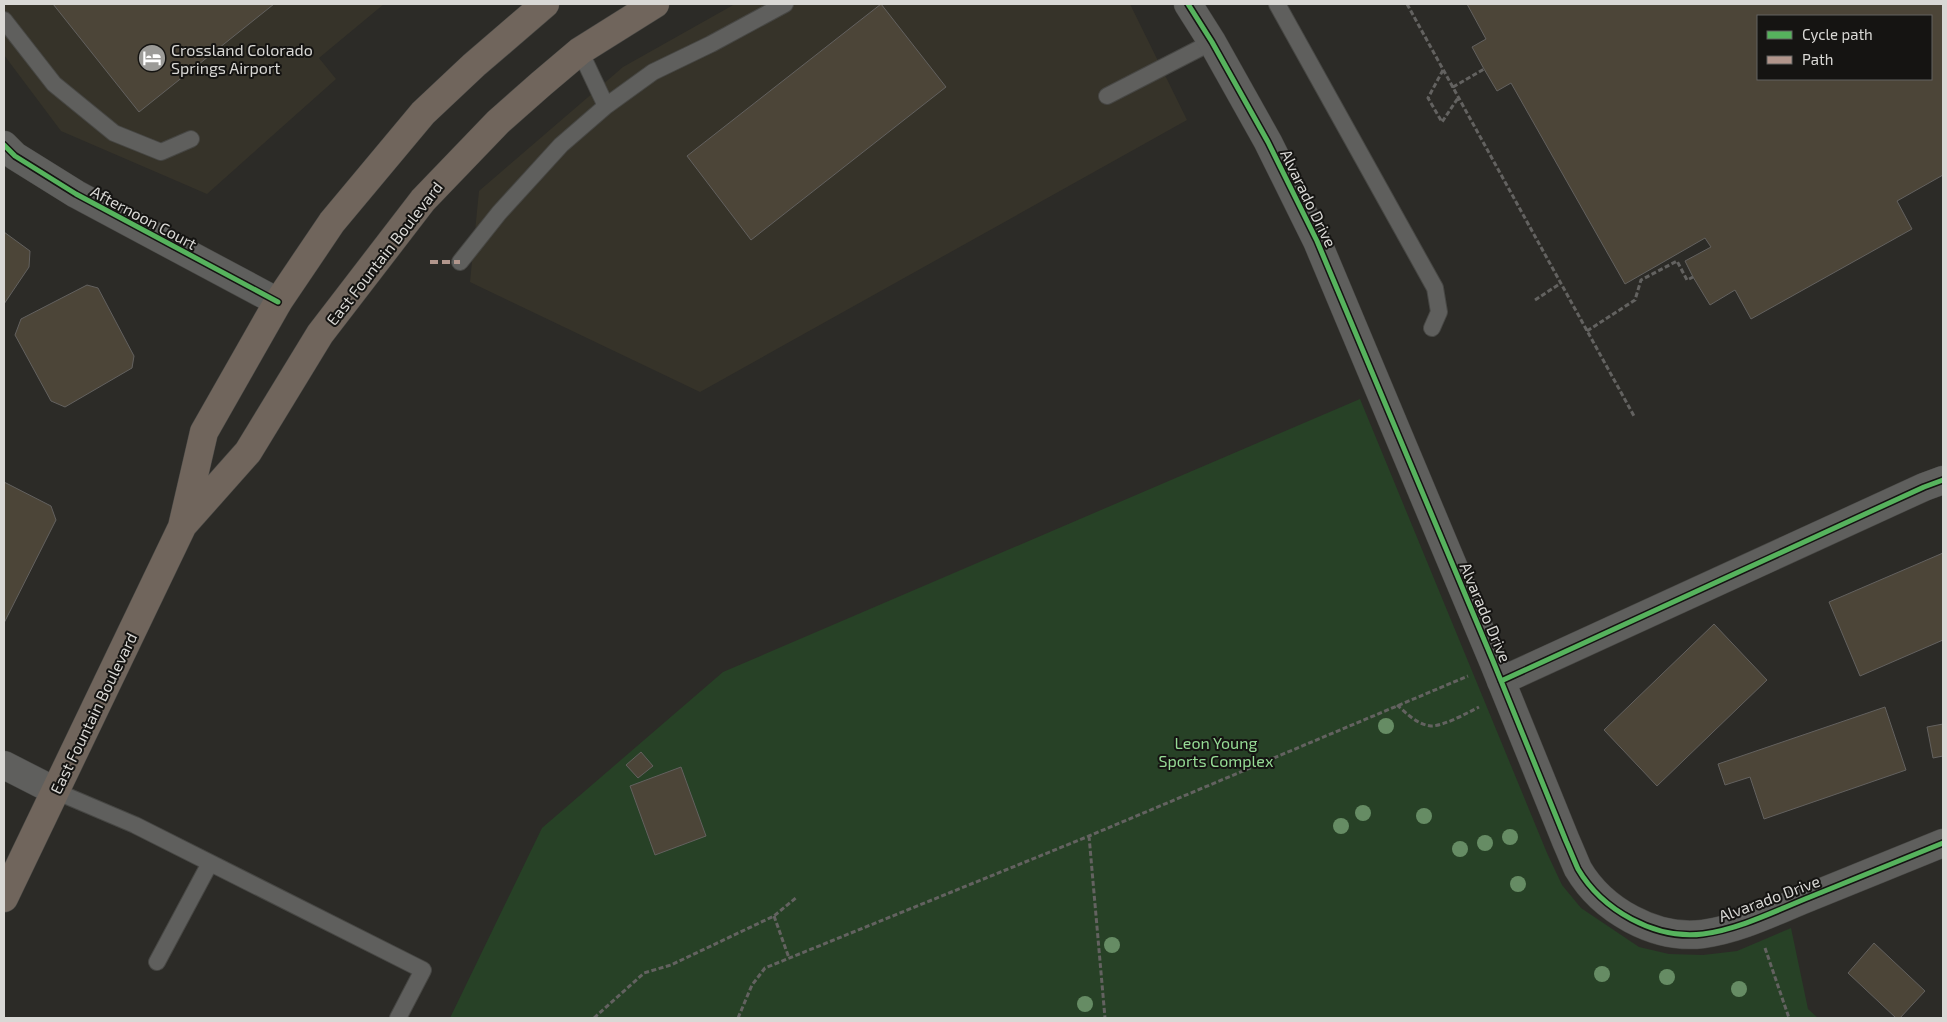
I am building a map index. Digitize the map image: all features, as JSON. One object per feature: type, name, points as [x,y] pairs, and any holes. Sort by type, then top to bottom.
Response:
[{"type":"highway","name":"East Fountain Boulevard","points":[[4,898],[182,527],[204,432],[278,302],[332,222],[423,114],[474,65],[545,4]]},
{"type":"highway","name":"East Fountain Boulevard","points":[[182,527],[248,452],[320,334],[423,200],[498,122],[580,51],[654,4]]},
{"type":"street","name":"Alvarado Drive","points":[[1188,4],[1212,42],[1268,142],[1317,241],[1566,841],[1579,870],[1595,890],[1633,921],[1658,931],[1702,934],[1751,920],[1943,843]]},
{"type":"street","name":"Afternoon Court","points":[[4,146],[15,156],[76,194],[278,302]]},
{"type":"street","points":[[1501,681],[1943,480]]},
{"type":"street","points":[[4,765],[55,790]]},
{"type":"lane","points":[[460,262],[560,145],[606,106],[653,72],[711,44],[785,4]]},
{"type":"lane","points":[[1277,4],[1436,288],[1438,312],[1432,328]]},
{"type":"lane","points":[[4,20],[54,84],[114,133],[161,152],[191,139]]},
{"type":"lane","points":[[1107,96],[1212,42]]},
{"type":"lane","points":[[580,51],[606,106]]},
{"type":"lane","points":[[55,790],[134,825],[423,970],[398,1018]]},
{"type":"lane","points":[[158,962],[210,863]]},
{"type":"path","points":[[1407,4],[1634,416]]},
{"type":"path","points":[[1443,69],[1428,98],[1442,122],[1458,98]]},
{"type":"path","points":[[1453,87],[1484,69]]},
{"type":"path","points":[[1587,331],[1635,300],[1642,280],[1677,261],[1687,280],[1694,277]]},
{"type":"path","points":[[1535,300],[1561,283]]},
{"type":"path","points":[[738,1018],[752,985],[765,968],[1088,836],[1469,676]]},
{"type":"path","points":[[1397,705],[1413,719],[1430,726],[1445,722],[1480,706]]},
{"type":"path","points":[[1088,836],[1105,1018]]},
{"type":"path","points":[[594,1018],[644,973],[671,965],[774,916],[798,896]]},
{"type":"path","points":[[774,916],[789,958]]},
{"type":"path","points":[[1751,920],[1766,950],[1789,1018]]},
{"type":"shaded area","points":[[4,4],[384,4],[319,58],[336,79],[207,194],[61,131],[4,55]]},
{"type":"shaded area","points":[[735,4],[1130,4],[1187,120],[700,392],[470,282],[479,191],[623,67]]},
{"type":"green space","name":"Leon Young Sports Complex","points":[[1360,399],[1547,853],[1562,885],[1581,908],[1639,947],[1669,954],[1703,955],[1737,951],[1791,928],[1808,1009],[1818,1018],[450,1018],[542,828],[723,672]]},
{"type":"building","name":"Crossland Colorado Springs Airport","points":[[53,4],[274,4],[139,112]]},
{"type":"building","points":[[881,4],[946,87],[751,240],[687,156]]},
{"type":"building","points":[[1467,4],[1943,4],[1943,175],[1897,201],[1912,229],[1751,319],[1735,290],[1710,305],[1693,277],[1685,261],[1711,247],[1705,238],[1625,284],[1511,83],[1497,91],[1472,47],[1486,39]]},
{"type":"building","points":[[4,232],[30,251],[29,267],[4,304]]},
{"type":"building","points":[[87,285],[98,288],[134,356],[132,368],[65,407],[51,401],[15,335],[21,319]]},
{"type":"building","points":[[4,482],[51,506],[56,520],[4,623]]},
{"type":"building","points":[[1943,553],[1943,640],[1860,676],[1829,602]]},
{"type":"building","points":[[1714,624],[1767,680],[1657,786],[1604,730]]},
{"type":"building","points":[[1885,707],[1906,770],[1764,819],[1750,777],[1725,785],[1718,764]]},
{"type":"building","points":[[1943,724],[1943,756],[1933,758],[1927,727]]},
{"type":"building","points":[[641,752],[653,766],[638,778],[626,765]]},
{"type":"building","points":[[681,767],[706,836],[655,855],[630,786]]},
{"type":"building","points":[[1874,943],[1925,991],[1900,1018],[1896,1018],[1848,973]]},
{"type":"marked path","points":[[430,262],[460,262]]},
{"type":"cycle path","points":[[1188,4],[1212,42],[1268,142],[1317,241],[1493,661],[1566,841],[1578,869],[1588,884],[1615,909],[1649,927],[1685,935],[1703,934],[1717,932],[1757,919],[1943,843]]},
{"type":"cycle path","points":[[4,145],[15,156],[76,194],[278,302]]},
{"type":"cycle path","points":[[1501,681],[1943,480]]},
{"type":"place","name":"Crossland Colorado Springs Airport","points":[[152,58]]}]
